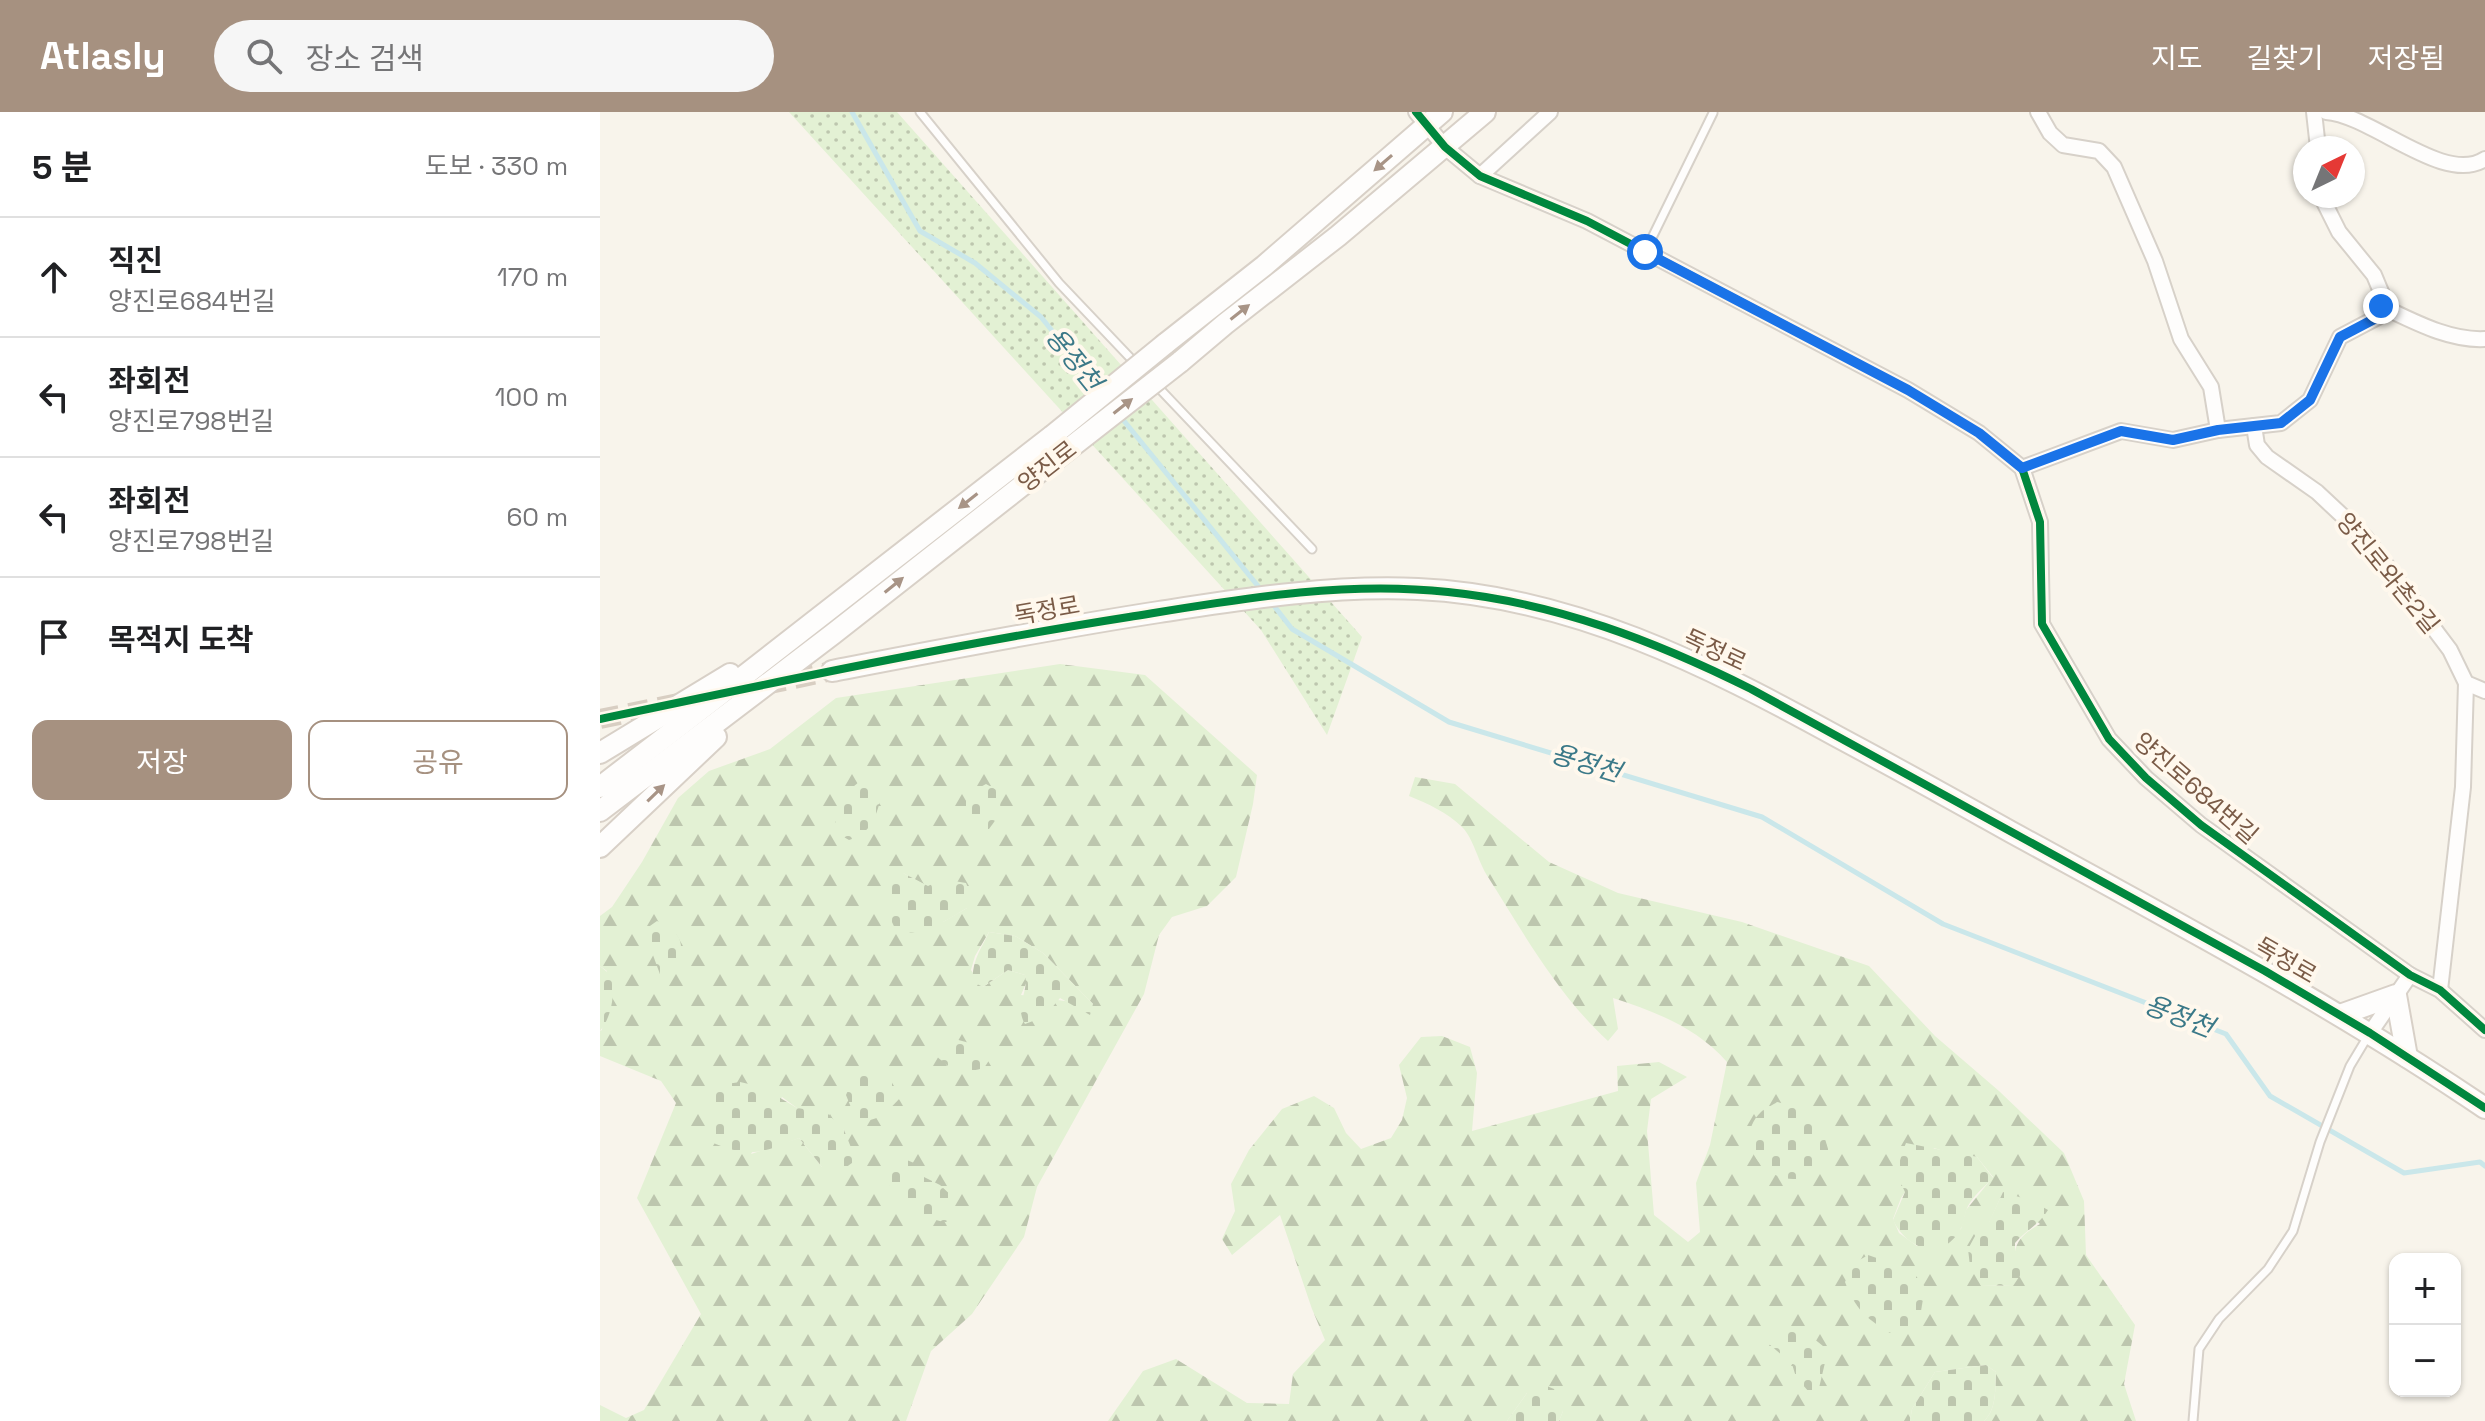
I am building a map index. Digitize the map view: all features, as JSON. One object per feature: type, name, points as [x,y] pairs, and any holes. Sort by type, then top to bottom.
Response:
[{"type":"main road","name":"양진로","points":[[600,787],[802,631],[1059,443],[1180,362],[1338,236],[1485,112]]},
{"type":"main road","name":"양진로","points":[[600,811],[833,634],[1059,443],[1165,344],[1264,266],[1428,116]]},
{"type":"main road","name":"독정로","points":[[832,671],[981,642],[1193,607],[1303,593],[1371,589],[1450,592],[1589,621],[1701,664],[2196,933],[2370,1033],[2485,1108]]},
{"type":"main road","points":[[600,753],[802,631]]},
{"type":"main road","points":[[600,847],[706,746],[833,634]]},
{"type":"main road","points":[[2340,1015],[2396,995],[2407,1057]]},
{"type":"street","points":[[1480,176],[1550,112]]},
{"type":"street","points":[[2038,112],[2050,133],[2063,145],[2099,151],[2114,167],[2155,261],[2181,339],[2211,387],[2218,430]]},
{"type":"street","points":[[2314,112],[2317,136]]},
{"type":"street","points":[[2326,112],[2379,130],[2445,163],[2479,163],[2485,159]]},
{"type":"street","points":[[1428,116],[1445,147],[1480,176],[1587,221],[1908,390],[1979,433],[2022,468],[2121,431],[2173,440],[2218,430],[2281,423],[2310,400],[2340,337],[2378,317],[2384,299],[2374,275],[2339,232],[2327,208]]},
{"type":"street","points":[[2381,306],[2419,324],[2472,340],[2485,339]]},
{"type":"street","name":"양진로와촌2길","points":[[2254,426],[2257,445],[2267,457],[2317,492],[2365,537],[2450,650],[2466,683]]},
{"type":"street","name":"양진로684번길","points":[[2022,468],[2040,522],[2042,624],[2109,739],[2146,778],[2201,825],[2410,975],[2440,990],[2485,1030]]},
{"type":"street","points":[[2440,990],[2463,787],[2466,683],[2485,691]]},
{"type":"street","points":[[2370,1033],[2410,975]]},
{"type":"lane","points":[[920,112],[1059,283],[1312,549]]},
{"type":"lane","points":[[1645,252],[1713,113]]},
{"type":"lane","points":[[2193,1421],[2199,1349],[2219,1319],[2252,1287],[2282,1250],[2293,1231],[2320,1142],[2350,1066],[2370,1033]]},
{"type":"green space","points":[[789,112],[897,112],[1362,637],[1327,735],[1261,630]]},
{"type":"green space","points":[[1060,664],[1145,675],[1257,775],[1236,877],[1207,906],[1172,917],[1159,935],[1144,994],[1037,1187],[1024,1237],[972,1314],[931,1351],[906,1421],[600,1421],[600,1405],[626,1418],[644,1410],[701,1314],[637,1198],[676,1103],[661,1081],[600,1056],[607,971],[600,966],[600,916],[612,907],[642,862],[678,798],[709,771],[770,749],[836,698]],"holes":[[[903,873],[967,908],[943,922]],[[989,932],[1015,936],[1043,953],[1093,1004],[1021,995],[1027,981],[1025,975],[1008,970],[983,987],[971,970]],[[782,1097],[797,1108],[844,1130],[851,1151],[822,1167],[799,1138],[751,1154]]]},
{"type":"green space","points":[[1415,777],[1455,784],[1549,862],[1618,893],[1742,922],[1869,966],[1935,1036],[2064,1153],[2084,1201],[2086,1255],[2135,1325],[2124,1384],[2136,1421],[1984,1421],[1993,1404],[1996,1372],[1986,1365],[1935,1372],[1912,1409],[1910,1421],[1559,1421],[1563,1411],[1527,1393],[1507,1421],[1108,1421],[1143,1371],[1176,1359],[1247,1403],[1289,1404],[1293,1374],[1325,1340],[1280,1215],[1232,1255],[1222,1239],[1235,1211],[1231,1184],[1249,1150],[1282,1109],[1314,1096],[1334,1108],[1346,1133],[1361,1149],[1391,1138],[1402,1120],[1407,1098],[1399,1065],[1421,1037],[1442,1036],[1470,1047],[1477,1073],[1472,1131],[1618,1091],[1617,1066],[1659,1062],[1687,1077],[1651,1099],[1647,1131],[1654,1215],[1688,1242],[1700,1232],[1696,1183],[1710,1145],[1727,1062],[1689,1030],[1660,1015],[1613,998],[1618,1029],[1608,1041],[1573,1004],[1543,963],[1485,871],[1466,832],[1444,813],[1409,796]],"holes":[[[1934,1148],[1977,1157],[1993,1177],[1966,1210],[1961,1229],[1917,1246],[1899,1233],[1893,1219],[1901,1198]],[[2003,1192],[2040,1224],[2018,1243],[2014,1256],[2013,1286],[1981,1285],[1989,1223]]]},
{"type":"green space","points":[[859,782],[871,784],[880,801],[870,825],[862,834],[849,840],[842,836],[835,821],[848,791]]},
{"type":"green space","points":[[986,784],[997,790],[999,811],[989,829],[978,829],[966,817],[966,800]]},
{"type":"green space","points":[[903,873],[928,886],[942,879],[966,883],[970,893],[967,908],[924,930],[896,930],[887,906],[886,890]]},
{"type":"green space","points":[[657,921],[674,931],[681,945],[679,960],[671,978],[661,977],[646,936],[647,928]]},
{"type":"green space","points":[[989,932],[1015,936],[1043,953],[1093,1004],[1090,1015],[1060,998],[1045,1014],[1025,1024],[1021,1005],[1025,975],[1008,970],[983,987],[973,982],[975,962]]},
{"type":"green space","points":[[600,966],[613,977],[613,984],[610,1012],[600,1031]]},
{"type":"green space","points":[[951,1038],[977,1045],[990,1059],[984,1068],[957,1070],[934,1054],[940,1042]]},
{"type":"green space","points":[[869,1068],[889,1078],[900,1098],[883,1116],[864,1122],[852,1110],[846,1095],[852,1081]]},
{"type":"green space","points":[[740,1082],[762,1087],[797,1108],[826,1112],[844,1130],[856,1160],[841,1171],[822,1167],[799,1138],[756,1152],[736,1151],[711,1142],[713,1098],[720,1085]]},
{"type":"green space","points":[[1777,1102],[1800,1108],[1814,1116],[1829,1152],[1815,1172],[1801,1178],[1786,1178],[1772,1173],[1753,1153],[1749,1139],[1752,1125],[1761,1112]]},
{"type":"green space","points":[[1906,1143],[1977,1157],[1993,1178],[1970,1202],[1963,1224],[1952,1240],[1934,1249],[1924,1248],[1906,1238],[1893,1220],[1905,1192],[1899,1168]]},
{"type":"green space","points":[[902,1158],[914,1163],[922,1176],[940,1185],[955,1199],[955,1213],[946,1222],[910,1209],[891,1189],[886,1180],[892,1162]]},
{"type":"green space","points":[[2003,1192],[2032,1201],[2048,1210],[2015,1243],[2015,1257],[2023,1271],[2013,1286],[1981,1285],[1970,1266],[1968,1249],[1980,1227],[1989,1222]]},
{"type":"green space","points":[[1868,1255],[1911,1270],[1925,1287],[1921,1311],[1907,1329],[1890,1333],[1867,1317],[1853,1299],[1845,1282],[1853,1264]]},
{"type":"green space","points":[[1781,1327],[1813,1338],[1828,1350],[1819,1388],[1809,1392],[1796,1377],[1792,1364],[1769,1344],[1774,1332]]},
{"type":"green space","points":[[1986,1365],[1996,1372],[1993,1404],[1984,1421],[1910,1421],[1912,1409],[1935,1372]]},
{"type":"green space","points":[[1542,1384],[1554,1389],[1563,1411],[1559,1421],[1507,1421],[1527,1393]]},
{"type":"waterway","name":"용정천","points":[[852,112],[920,231],[975,263],[1041,317],[1099,389]]},
{"type":"waterway","name":"용정천","points":[[1120,416],[1262,591]]},
{"type":"waterway","name":"용정천","points":[[1271,602],[1292,629],[1449,722],[1762,817],[1943,924],[2226,1034],[2270,1096],[2404,1173],[2480,1162],[2485,1166]]},
{"type":"tunnel","points":[[765,685],[832,671]]},
{"type":"tunnel","points":[[600,719],[683,702]]},
{"type":"cycle path","points":[[1416,112],[1445,147],[1480,176],[1587,221],[1908,390],[1979,433],[2022,468],[2040,522],[2042,624],[2109,739],[2146,778],[2201,825],[2410,975],[2440,990],[2485,1030]]},
{"type":"cycle path","points":[[600,719],[930,652],[1248,598],[1328,590],[1408,589],[1488,597],[1527,605],[1641,640],[1751,689],[2265,971],[2370,1033],[2485,1108]]},
{"type":"route","points":[[1645,252],[1908,390],[1979,433],[2022,468],[2121,431],[2173,440],[2218,430],[2281,423],[2310,400],[2340,337],[2378,317],[2381,306]]}]
